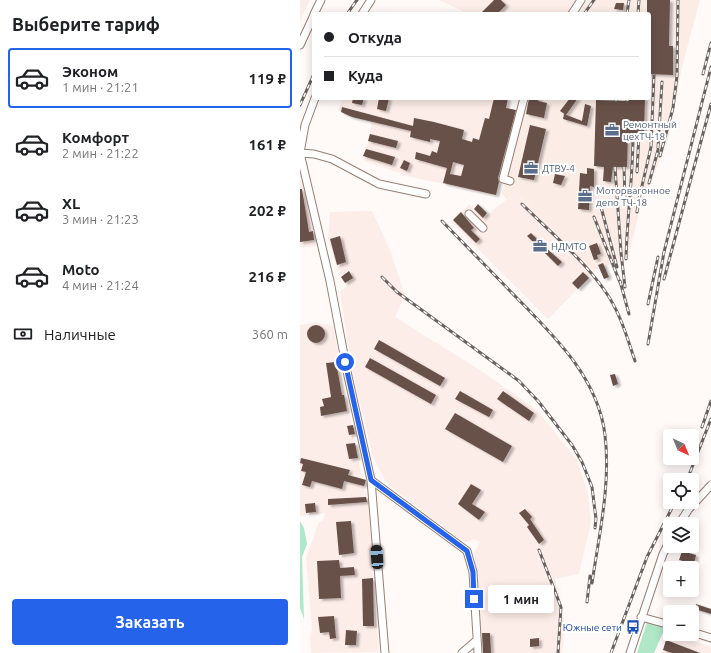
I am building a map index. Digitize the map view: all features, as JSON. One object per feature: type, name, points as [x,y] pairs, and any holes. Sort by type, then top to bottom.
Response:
[{"type":"street","points":[[315,12],[321,0]]},
{"type":"street","points":[[363,12],[371,0]]},
{"type":"street","points":[[573,12],[581,0]]},
{"type":"street","points":[[300,45],[312,18]]},
{"type":"street","points":[[314,100],[305,125],[300,153],[330,280],[348,376],[371,480],[385,653]]},
{"type":"street","points":[[510,181],[503,179],[523,100]]},
{"type":"street","points":[[300,153],[314,154],[332,159],[379,184],[426,194]]},
{"type":"street","points":[[469,214],[484,228]]},
{"type":"street","points":[[371,480],[467,551],[473,572],[478,653]]},
{"type":"street","points":[[683,517],[711,485]]},
{"type":"street","points":[[630,653],[641,616],[664,553]]},
{"type":"street","points":[[641,616],[663,624]]},
{"type":"street","points":[[699,634],[711,638]]},
{"type":"street","points":[[462,653],[477,640]]},
{"type":"shaded area","points":[[300,0],[310,0],[300,21]]},
{"type":"shaded area","points":[[439,0],[576,0],[568,12],[465,12]]},
{"type":"shaded area","points":[[587,0],[700,0],[682,67],[668,140],[640,209],[628,259],[605,266],[607,271],[602,274],[599,268],[594,272],[516,192],[506,199],[502,193],[527,100],[651,100],[651,12],[579,12]]},
{"type":"shaded area","points":[[341,100],[508,100],[506,108],[516,110],[496,195],[411,177],[364,161],[372,122],[338,111]]},
{"type":"shaded area","points":[[300,181],[302,181],[319,246],[300,248]]},
{"type":"shaded area","points":[[516,192],[594,272],[548,319],[451,222],[469,204],[483,218]]},
{"type":"shaded area","points":[[372,211],[390,250],[405,295],[395,317],[483,372],[537,410],[577,460],[588,493],[591,522],[579,574],[555,579],[565,625],[562,653],[480,653],[479,591],[474,553],[480,542],[473,538],[471,541],[465,542],[458,538],[395,490],[386,482],[373,458],[352,370],[340,292],[347,286],[336,265],[328,239],[330,212]]},
{"type":"shaded area","points":[[315,322],[333,326],[362,479],[366,480],[364,486],[369,508],[373,552],[371,552],[379,652],[311,653],[310,636],[312,629],[306,557],[319,522],[323,521],[325,513],[300,516],[300,325]]},
{"type":"shaded area","points":[[666,641],[693,641],[711,647],[711,653],[662,653]]},
{"type":"green space","points":[[300,521],[304,528],[307,544],[302,557],[304,619],[300,608]]},
{"type":"green space","points":[[647,622],[663,627],[663,633],[654,653],[637,653]]},
{"type":"building","points":[[494,0],[501,0],[506,5],[499,12],[482,12]]},
{"type":"building","points":[[647,0],[670,0],[669,46],[673,46],[673,75],[651,74],[651,12],[647,12]]},
{"type":"building","points":[[616,3],[624,3],[623,10],[614,9]]},
{"type":"building","points":[[353,100],[363,100],[362,105],[352,103]]},
{"type":"building","points":[[379,100],[389,100],[386,111],[377,109]]},
{"type":"building","points":[[494,100],[508,100],[506,108],[516,110],[498,178],[499,182],[496,195],[443,183],[447,168],[415,159],[416,152],[430,156],[432,151],[437,153],[440,141],[430,139],[430,142],[410,137],[411,131],[352,117],[341,112],[342,107],[413,126],[414,118],[434,122],[464,130],[462,139],[472,142],[473,138],[479,140],[485,118],[489,119]],"holes":[[[453,162],[464,165],[461,176],[450,174]]]},
{"type":"building","points":[[529,100],[539,100],[538,101],[547,103],[544,118],[526,114]]},
{"type":"building","points":[[568,100],[577,100],[566,115],[560,111]]},
{"type":"building","points":[[596,100],[645,100],[644,134],[628,135],[627,167],[613,167],[611,182],[603,181],[604,167],[594,166]]},
{"type":"building","points":[[585,104],[591,106],[587,126],[563,119],[564,114],[582,121]]},
{"type":"building","points":[[530,125],[546,129],[534,180],[518,177]]},
{"type":"building","points":[[370,134],[398,141],[396,148],[368,141]]},
{"type":"building","points":[[366,149],[395,157],[392,165],[363,156]]},
{"type":"building","points":[[404,160],[410,163],[407,171],[400,168]]},
{"type":"building","points":[[587,168],[594,169],[594,187],[590,186],[589,210],[578,209],[580,173],[587,174]]},
{"type":"building","points":[[555,174],[565,176],[561,185],[553,183]]},
{"type":"building","points":[[300,189],[302,189],[309,232],[313,231],[314,240],[300,242]]},
{"type":"building","points":[[478,204],[487,213],[483,218],[474,209]]},
{"type":"building","points":[[461,212],[474,228],[471,230],[480,239],[476,243],[453,220]]},
{"type":"building","points":[[531,233],[539,241],[536,245],[527,236]]},
{"type":"building","points":[[340,236],[346,262],[337,265],[330,239]]},
{"type":"building","points":[[597,243],[601,254],[597,255],[598,259],[594,260],[589,246]]},
{"type":"building","points":[[546,248],[562,262],[558,266],[543,251]]},
{"type":"building","points":[[603,263],[609,277],[604,279],[598,265]]},
{"type":"building","points":[[349,271],[353,278],[345,283],[341,277]]},
{"type":"building","points":[[583,272],[589,278],[578,289],[572,283]]},
{"type":"building","points":[[316,325],[322,328],[325,334],[322,340],[316,343],[310,340],[307,334],[310,328]]},
{"type":"building","points":[[379,340],[445,378],[440,386],[374,349]]},
{"type":"building","points":[[370,358],[436,395],[431,404],[365,367]]},
{"type":"building","points":[[336,362],[342,395],[344,395],[347,411],[321,416],[320,407],[324,406],[322,399],[331,397],[326,363]]},
{"type":"building","points":[[615,374],[618,384],[613,386],[610,375]]},
{"type":"building","points":[[460,391],[493,410],[489,417],[455,399]]},
{"type":"building","points":[[503,391],[534,413],[529,421],[497,399]]},
{"type":"building","points":[[455,413],[512,446],[503,462],[445,429]]},
{"type":"building","points":[[353,425],[355,434],[349,435],[347,426]]},
{"type":"building","points":[[355,443],[358,458],[349,459],[346,444]]},
{"type":"building","points":[[301,458],[350,470],[348,475],[366,480],[364,486],[344,481],[342,489],[312,481],[310,487],[302,485],[306,472],[301,471],[303,464],[300,463]]},
{"type":"building","points":[[471,484],[481,490],[472,504],[485,512],[479,520],[458,504]]},
{"type":"building","points":[[366,497],[367,502],[328,505],[328,499]]},
{"type":"building","points":[[315,503],[316,512],[306,513],[305,504]]},
{"type":"building","points":[[525,509],[532,517],[530,519],[544,540],[539,544],[527,527],[529,525],[519,513]]},
{"type":"building","points":[[351,521],[354,553],[339,555],[336,522]]},
{"type":"building","points":[[681,553],[696,555],[695,561],[679,560]]},
{"type":"building","points":[[339,560],[340,568],[354,567],[355,575],[340,576],[341,598],[319,599],[317,561]]},
{"type":"building","points":[[373,578],[374,626],[363,626],[362,579]]},
{"type":"building","points":[[699,605],[711,609],[711,614],[699,610]]},
{"type":"building","points":[[334,616],[336,638],[330,639],[329,632],[320,633],[318,617]]},
{"type":"building","points":[[346,630],[357,631],[356,645],[345,645]]},
{"type":"building","points":[[482,633],[490,633],[491,653],[483,653]]},
{"type":"building","points":[[539,638],[539,646],[530,647],[530,639]]},
{"type":"building","points":[[666,641],[669,641],[700,653],[672,653],[663,650]]},
{"type":"railway","points":[[348,12],[357,0]]},
{"type":"railway","points":[[585,12],[594,0]]},
{"type":"railway","points":[[627,12],[629,0]]},
{"type":"railway","points":[[638,12],[639,0]]},
{"type":"railway","points":[[660,156],[673,108],[677,76],[678,0]]},
{"type":"railway","points":[[703,74],[711,43]]},
{"type":"railway","points":[[648,344],[664,252],[711,67]]},
{"type":"railway","points":[[639,199],[651,147],[654,74]]},
{"type":"railway","points":[[300,105],[312,78]]},
{"type":"railway","points":[[658,148],[662,82]]},
{"type":"railway","points":[[664,279],[711,104]]},
{"type":"railway","points":[[637,172],[639,134]]},
{"type":"railway","points":[[626,259],[633,135]]},
{"type":"railway","points":[[649,183],[658,150]]},
{"type":"railway","points":[[615,167],[625,287]]},
{"type":"railway","points":[[624,167],[625,202]]},
{"type":"railway","points":[[637,212],[640,194]]},
{"type":"railway","points":[[522,204],[576,256],[605,291],[619,316],[635,361]]},
{"type":"railway","points":[[601,207],[617,267]]},
{"type":"railway","points":[[594,217],[621,285]]},
{"type":"railway","points":[[442,221],[557,340],[583,375],[593,394],[601,414],[605,435],[606,472],[603,509],[592,583]]},
{"type":"railway","points":[[648,304],[658,257]]},
{"type":"railway","points":[[382,277],[397,292],[519,381],[538,401],[572,445],[582,462],[592,487],[596,519],[595,528]]},
{"type":"railway","points":[[620,281],[629,314]]},
{"type":"railway","points":[[702,427],[711,401]]},
{"type":"railway","points":[[690,473],[711,419]]},
{"type":"railway","points":[[611,653],[647,557],[671,509]]},
{"type":"railway","points":[[539,550],[561,607],[558,653]]},
{"type":"railway","points":[[587,602],[590,576]]},
{"type":"place","name":"Ремонтный цехТЧ-18","points":[[612,130]]},
{"type":"place","name":"ДТВУ-4","points":[[531,168]]},
{"type":"place","name":"Моторвагонное депо ТЧ-18","points":[[585,196]]},
{"type":"place","name":"НДМТО","points":[[540,246]]},
{"type":"place","name":"Южные сети","points":[[633,627]]},
{"type":"route","points":[[345,362],[371,480],[467,551],[473,572],[474,599]]}]
